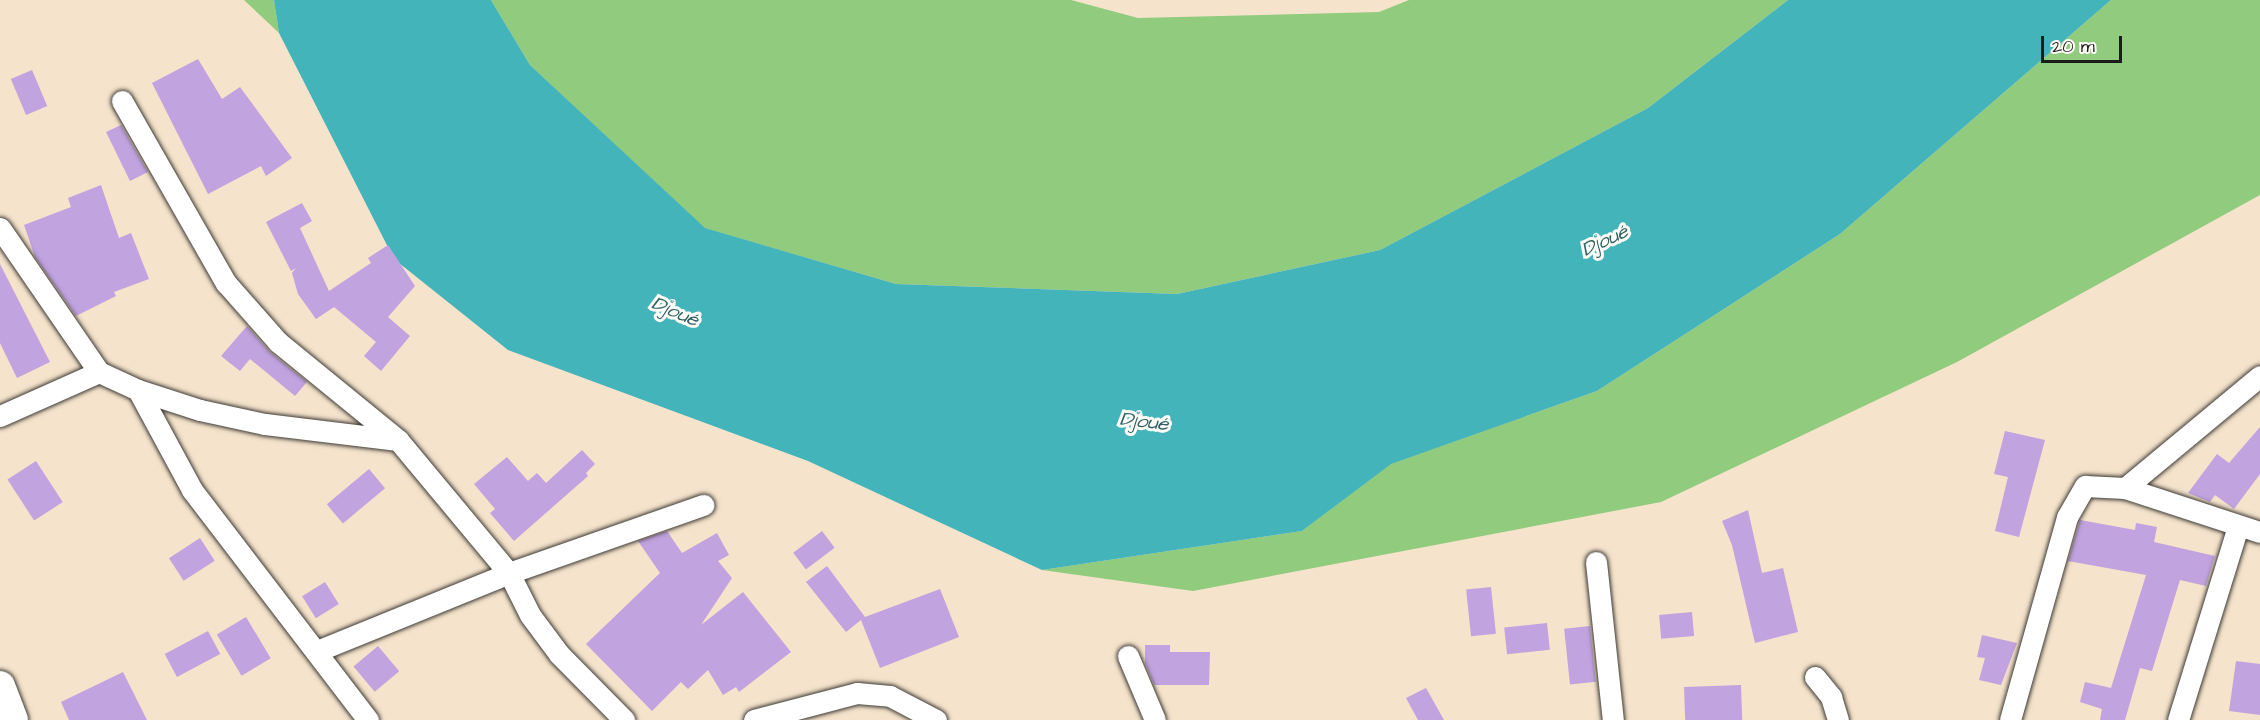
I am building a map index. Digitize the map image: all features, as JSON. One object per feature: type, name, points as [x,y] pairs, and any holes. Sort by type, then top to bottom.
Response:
[{"type":"street","points":[[122,101],[226,283],[278,342],[398,440],[509,573],[530,615],[559,654],[624,720]]},
{"type":"street","points":[[0,228],[99,372],[138,390],[265,424],[398,440]]},
{"type":"street","points":[[0,416],[99,372]]},
{"type":"street","points":[[2125,488],[2260,376]]},
{"type":"street","points":[[138,390],[192,490],[368,720]]},
{"type":"street","points":[[2010,720],[2057,548],[2076,495],[2085,486],[2125,488],[2260,532]]},
{"type":"street","points":[[317,651],[509,573],[703,505]]},
{"type":"street","points":[[2178,720],[2238,526]]},
{"type":"street","points":[[1596,562],[1613,720]]},
{"type":"street","points":[[1128,656],[1155,720]]},
{"type":"street","points":[[1815,677],[1831,697],[1838,720]]},
{"type":"street","points":[[0,686],[13,720]]},
{"type":"street","points":[[754,720],[857,693],[890,696],[936,720]]},
{"type":"green space","points":[[244,0],[274,0],[279,33]]},
{"type":"green space","points":[[491,0],[1071,0],[1138,18],[1379,12],[1409,0],[1788,0],[1648,108],[1380,250],[1177,294],[896,284],[704,228],[530,65]]},
{"type":"green space","points":[[2111,0],[2260,0],[2260,195],[1957,362],[1661,502],[1193,591],[1042,570],[1302,531],[1390,464],[1597,391],[1840,234]]},
{"type":"water","name":"Djoué","points":[[274,0],[491,0],[530,65],[705,228],[896,284],[1177,294],[1380,250],[1648,108],[1788,0],[2111,0],[1840,234],[1597,391],[1391,464],[1302,531],[1042,570],[808,461],[508,350],[394,259],[279,33]]},
{"type":"building","points":[[198,59],[222,99],[240,87],[292,158],[266,176],[261,166],[208,194],[152,83]]},
{"type":"building","points":[[32,70],[47,106],[26,115],[11,79]]},
{"type":"building","points":[[121,125],[148,172],[130,181],[106,132]]},
{"type":"building","points":[[101,185],[119,238],[131,233],[149,279],[114,292],[116,296],[76,316],[35,257],[24,225],[71,207],[68,198]]},
{"type":"building","points":[[302,203],[312,221],[300,228],[329,291],[371,263],[368,258],[388,245],[415,286],[388,317],[410,336],[381,371],[364,356],[376,342],[334,307],[316,319],[298,294],[292,273],[296,268],[291,271],[266,222]]},
{"type":"building","points":[[0,264],[50,362],[17,378],[0,343]]},
{"type":"building","points":[[247,326],[270,352],[307,382],[295,396],[250,359],[240,371],[221,356]]},
{"type":"building","points":[[2260,427],[2260,474],[2234,509],[2215,495],[2210,502],[2188,493],[2217,454],[2229,463]]},
{"type":"building","points":[[2005,431],[2045,440],[2019,537],[1995,531],[2008,477],[1994,474]]},
{"type":"building","points":[[582,450],[595,464],[586,473],[588,476],[514,541],[490,513],[495,509],[474,484],[507,457],[528,481],[537,473],[546,483]]},
{"type":"building","points":[[36,461],[63,502],[34,521],[7,480]]},
{"type":"building","points":[[369,469],[385,488],[343,524],[327,504]]},
{"type":"building","points":[[1748,510],[1762,573],[1783,568],[1798,632],[1755,643],[1732,545],[1722,521]]},
{"type":"building","points":[[2080,520],[2135,530],[2136,523],[2157,527],[2154,542],[2215,556],[2206,586],[2180,580],[2152,671],[2140,668],[2125,720],[2100,720],[2102,709],[2080,702],[2085,682],[2111,688],[2146,575],[2068,561]]},
{"type":"building","points":[[667,531],[682,553],[717,533],[729,555],[718,561],[732,578],[701,625],[743,592],[791,652],[739,692],[736,687],[723,695],[708,670],[688,689],[681,682],[652,711],[586,644],[660,573],[638,541]]},
{"type":"building","points":[[822,531],[835,548],[806,569],[793,553]]},
{"type":"building","points":[[200,538],[215,561],[184,581],[169,558]]},
{"type":"building","points":[[827,566],[865,617],[940,589],[959,637],[880,668],[861,620],[846,632],[806,582]]},
{"type":"building","points":[[325,582],[339,604],[316,618],[302,596]]},
{"type":"building","points":[[1491,587],[1496,634],[1471,636],[1466,590]]},
{"type":"building","points":[[1692,612],[1694,636],[1661,639],[1659,615]]},
{"type":"building","points":[[246,617],[271,658],[242,676],[217,635]]},
{"type":"building","points":[[1547,623],[1550,650],[1507,654],[1504,627]]},
{"type":"building","points":[[1590,626],[1596,682],[1570,684],[1564,629]]},
{"type":"building","points":[[208,631],[220,654],[177,677],[165,654]]},
{"type":"building","points":[[1982,635],[2017,643],[2001,685],[1979,680],[1985,658],[1977,657]]},
{"type":"building","points":[[1145,645],[1170,645],[1170,652],[1210,652],[1209,685],[1154,685],[1145,663]]},
{"type":"building","points":[[378,646],[399,671],[375,692],[353,667]]},
{"type":"building","points":[[2236,661],[2260,664],[2260,715],[2229,711]]},
{"type":"building","points":[[123,672],[147,720],[69,720],[61,702]]},
{"type":"building","points":[[1741,685],[1742,720],[1685,720],[1684,687]]},
{"type":"building","points":[[1426,688],[1444,720],[1418,720],[1406,698]]}]
